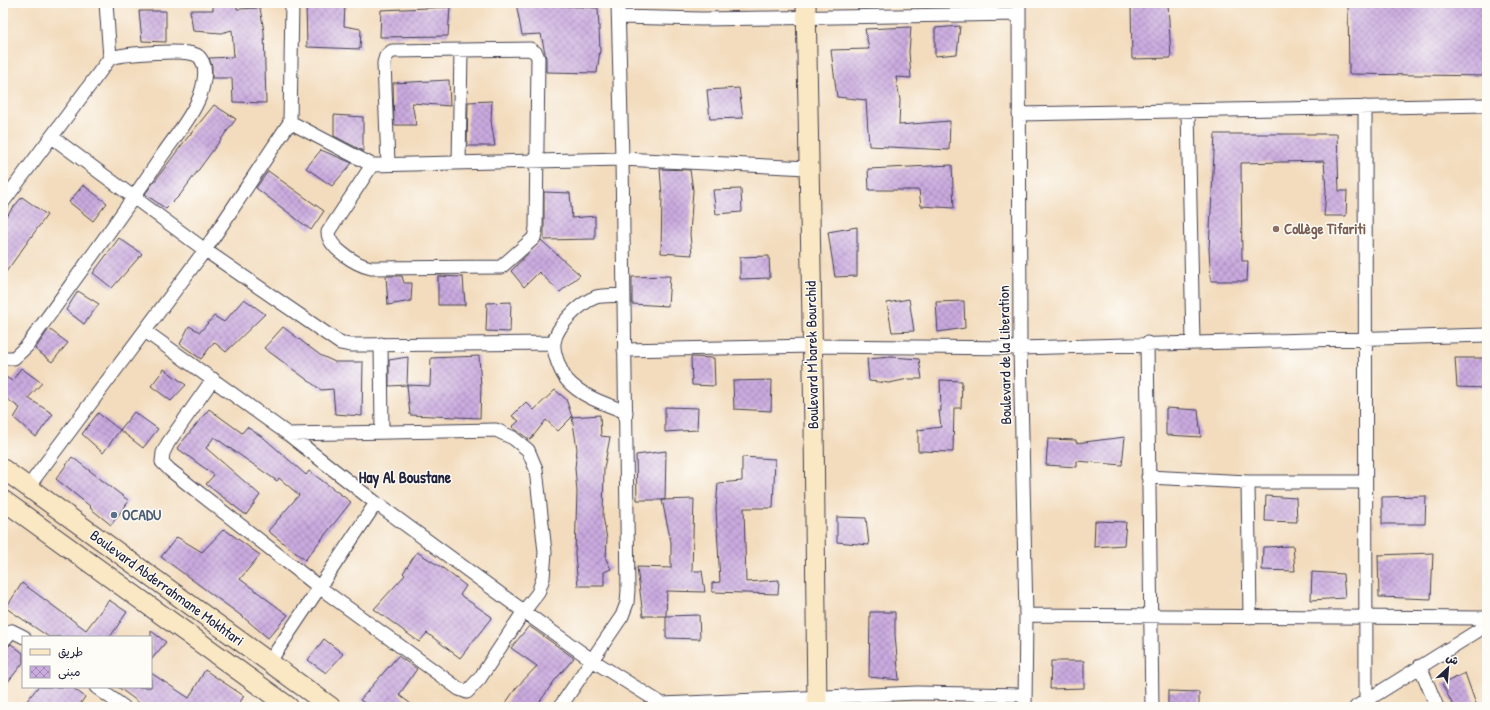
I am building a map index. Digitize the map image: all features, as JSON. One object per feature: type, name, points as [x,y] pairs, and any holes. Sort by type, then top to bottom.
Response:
[{"type":"main road","name":"Boulevard M'barek Bourchid","points":[[806,11],[817,703]]},
{"type":"main road","name":"Boulevard Abderrahmane Mokhtari","points":[[3,469],[270,661],[331,707]]},
{"type":"main road","points":[[5,505],[28,487]]},
{"type":"main road","name":"Boulevard Abderrahmane Mokhtari","points":[[5,505],[289,707]]},
{"type":"street","points":[[3,202],[7,188],[52,137],[110,58],[106,3]]},
{"type":"street","points":[[28,487],[205,250],[290,122],[292,3]]},
{"type":"street","points":[[560,707],[622,616],[627,603],[626,412],[618,3]]},
{"type":"street","points":[[619,17],[702,19],[806,11],[1019,9]]},
{"type":"street","name":"Boulevard de la Liberation","points":[[1019,9],[1020,348],[1026,615],[1025,701]]},
{"type":"street","points":[[372,165],[328,232],[328,239],[331,244],[357,263],[371,268],[496,268],[506,264],[534,238],[536,228],[538,58],[536,53],[530,49],[392,51],[386,56],[384,63],[388,163]]},
{"type":"street","points":[[459,163],[461,51]]},
{"type":"street","points":[[3,358],[14,358],[27,346],[134,198],[196,104],[203,86],[204,65],[198,56],[191,53],[140,53],[110,58]]},
{"type":"street","points":[[1019,114],[1487,105]]},
{"type":"street","points":[[1361,704],[1365,616],[1365,107]]},
{"type":"street","points":[[1188,111],[1193,343]]},
{"type":"street","points":[[290,122],[372,165],[388,163],[459,163],[622,158],[808,168]]},
{"type":"street","points":[[52,137],[205,250],[340,343],[554,343]]},
{"type":"street","points":[[624,295],[597,297],[580,306],[565,321],[554,343],[558,363],[566,379],[578,391],[626,412]]},
{"type":"street","points":[[145,332],[288,434],[376,503],[592,660],[662,704],[817,703],[917,693],[1025,701]]},
{"type":"street","points":[[624,350],[812,346],[1020,348],[1147,343],[1487,335]]},
{"type":"street","points":[[1147,343],[1152,707]]},
{"type":"street","points":[[381,344],[382,432]]},
{"type":"street","points":[[213,380],[168,443],[163,453],[162,462],[170,470],[320,587],[459,689],[466,692],[480,678],[524,611],[538,593],[543,578],[545,552],[536,469],[528,450],[513,438],[496,430],[288,434]]},
{"type":"street","points":[[1148,477],[1248,482],[1365,482]]},
{"type":"street","points":[[1248,482],[1250,617]]},
{"type":"street","points":[[270,661],[376,503]]},
{"type":"street","points":[[1026,615],[1250,617],[1365,616],[1487,618]]},
{"type":"street","points":[[1361,704],[1420,666],[1487,626]]},
{"type":"street","points":[[3,641],[12,631],[22,636]]},
{"type":"street","points":[[1420,666],[1437,707]]},
{"type":"street","points":[[97,688],[124,707]]},
{"type":"building","points":[[213,3],[237,3],[237,9],[260,8],[264,31],[266,103],[233,102],[232,78],[212,78],[212,66],[209,58],[234,57],[232,30],[221,33],[193,31],[190,10],[213,10]]},
{"type":"building","points":[[306,3],[345,3],[344,26],[361,29],[360,49],[307,47]]},
{"type":"building","points":[[516,3],[598,8],[600,50],[597,73],[546,72],[546,58],[541,34],[522,35]]},
{"type":"building","points":[[1131,3],[1168,3],[1171,58],[1132,59]]},
{"type":"building","points":[[1348,3],[1487,3],[1487,76],[1349,74]]},
{"type":"building","points":[[450,7],[448,36],[380,37],[381,10]]},
{"type":"building","points":[[139,11],[166,11],[166,42],[142,41]]},
{"type":"building","points":[[960,26],[957,54],[935,56],[935,28]]},
{"type":"building","points":[[911,27],[909,52],[911,78],[896,77],[900,100],[899,125],[950,121],[949,150],[869,146],[866,100],[837,97],[831,50],[869,49],[865,29]]},
{"type":"building","points":[[449,80],[450,106],[412,103],[416,125],[394,125],[393,83]]},
{"type":"building","points":[[739,88],[743,118],[710,119],[707,90]]},
{"type":"building","points":[[492,101],[491,121],[495,146],[467,146],[468,102]]},
{"type":"building","points":[[214,105],[236,119],[180,195],[166,209],[145,194]]},
{"type":"building","points":[[334,115],[363,117],[363,151],[334,136]]},
{"type":"building","points":[[1215,134],[1337,134],[1339,191],[1347,191],[1346,216],[1324,216],[1326,191],[1324,161],[1241,163],[1242,261],[1248,261],[1247,281],[1211,281],[1209,249]]},
{"type":"building","points":[[321,150],[352,163],[332,186],[306,168]]},
{"type":"building","points":[[952,165],[954,208],[921,206],[919,190],[869,190],[868,169]]},
{"type":"building","points":[[660,169],[690,170],[693,190],[690,234],[692,255],[661,253],[662,195]]},
{"type":"building","points":[[268,171],[324,211],[311,230],[256,188]]},
{"type":"building","points":[[83,185],[107,203],[93,221],[69,202]]},
{"type":"building","points":[[741,189],[742,212],[716,214],[713,190]]},
{"type":"building","points":[[544,192],[570,193],[572,218],[595,216],[595,239],[544,240]]},
{"type":"building","points":[[22,197],[47,215],[3,276],[3,220]]},
{"type":"building","points":[[857,227],[857,276],[835,277],[828,232]]},
{"type":"building","points":[[119,238],[142,254],[112,288],[93,273]]},
{"type":"building","points":[[541,240],[580,275],[560,292],[539,272],[524,287],[511,271]]},
{"type":"building","points":[[769,256],[770,278],[740,279],[740,257]]},
{"type":"building","points":[[386,276],[402,276],[404,283],[412,283],[411,301],[388,305]]},
{"type":"building","points":[[438,276],[463,277],[465,305],[438,305]]},
{"type":"building","points":[[670,276],[668,306],[632,304],[632,277]]},
{"type":"building","points":[[78,291],[99,304],[84,324],[66,310]]},
{"type":"building","points":[[244,299],[265,314],[226,352],[214,342],[201,359],[180,344],[189,326],[200,332],[214,316],[224,322]]},
{"type":"building","points":[[909,299],[914,331],[892,332],[887,303]]},
{"type":"building","points":[[964,301],[965,328],[938,332],[936,302]]},
{"type":"building","points":[[511,302],[510,332],[486,331],[487,303]]},
{"type":"building","points":[[283,327],[320,355],[335,362],[363,362],[362,416],[335,414],[333,389],[321,390],[264,348]]},
{"type":"building","points":[[49,329],[68,343],[52,362],[35,349]]},
{"type":"building","points":[[479,356],[481,387],[480,418],[410,415],[407,385],[430,386],[431,358]]},
{"type":"building","points":[[408,357],[407,385],[389,386],[389,360]]},
{"type":"building","points":[[691,357],[714,358],[715,386],[692,385]]},
{"type":"building","points":[[891,357],[919,359],[922,379],[908,379],[889,383],[869,381],[867,359]]},
{"type":"building","points":[[1455,358],[1484,358],[1486,388],[1457,387]]},
{"type":"building","points":[[21,368],[42,383],[28,398],[53,414],[36,437],[14,418],[20,408],[3,396],[3,375],[12,381]]},
{"type":"building","points":[[164,369],[186,385],[171,401],[151,386]]},
{"type":"building","points":[[772,380],[771,411],[734,409],[733,381]]},
{"type":"building","points":[[940,380],[962,381],[961,408],[954,408],[953,452],[918,451],[918,430],[941,427],[939,411],[941,411]]},
{"type":"building","points":[[555,390],[566,399],[572,417],[558,431],[546,420],[530,440],[512,427],[519,421],[512,416],[526,402],[534,410]]},
{"type":"building","points":[[665,407],[698,408],[697,430],[665,432]]},
{"type":"building","points":[[1166,408],[1198,410],[1201,437],[1166,435]]},
{"type":"building","points":[[209,409],[242,433],[247,427],[264,438],[306,475],[309,471],[351,502],[305,560],[268,531],[299,495],[279,478],[277,481],[214,437],[206,448],[260,495],[246,515],[206,484],[214,475],[177,448]]},
{"type":"building","points":[[134,412],[158,429],[143,448],[120,430]]},
{"type":"building","points":[[98,413],[120,430],[103,453],[82,434]]},
{"type":"building","points":[[600,415],[601,436],[610,437],[604,468],[603,516],[607,539],[606,559],[611,569],[604,572],[604,586],[578,586],[575,554],[577,492],[575,468],[577,449],[572,417]]},
{"type":"building","points":[[1125,437],[1122,465],[1077,461],[1077,467],[1046,465],[1048,439],[1076,440],[1076,443]]},
{"type":"building","points":[[666,451],[665,500],[637,500],[636,455]]},
{"type":"building","points":[[72,457],[129,501],[111,525],[56,479]]},
{"type":"building","points":[[742,457],[775,459],[773,508],[744,508],[746,582],[779,580],[778,594],[712,592],[712,583],[720,582],[716,509],[718,483],[742,481]]},
{"type":"building","points":[[1266,496],[1296,498],[1297,522],[1265,521]]},
{"type":"building","points":[[1426,496],[1425,524],[1382,524],[1382,497]]},
{"type":"building","points":[[694,499],[692,571],[702,571],[705,592],[667,591],[666,616],[643,616],[637,567],[671,568],[671,542],[662,500]]},
{"type":"building","points":[[837,517],[866,518],[869,545],[837,542]]},
{"type":"building","points":[[1095,521],[1126,522],[1124,545],[1094,547]]},
{"type":"building","points":[[224,529],[260,555],[240,579],[288,615],[268,638],[243,617],[161,557],[177,537],[202,552]]},
{"type":"building","points":[[1293,546],[1295,571],[1262,570],[1263,547]]},
{"type":"building","points":[[417,552],[444,569],[466,586],[460,595],[492,617],[460,658],[427,633],[419,642],[374,609],[405,575],[403,573]]},
{"type":"building","points":[[1433,553],[1431,599],[1379,597],[1378,555]]},
{"type":"building","points":[[1312,572],[1343,574],[1345,598],[1311,600]]},
{"type":"building","points":[[22,583],[86,630],[109,600],[127,612],[111,636],[48,636],[6,608]]},
{"type":"building","points":[[870,612],[895,612],[895,635],[899,680],[869,677]]},
{"type":"building","points":[[699,615],[700,639],[666,638],[666,616]]},
{"type":"building","points":[[529,626],[574,658],[555,680],[536,707],[503,707],[516,688],[537,666],[511,648]]},
{"type":"building","points":[[151,631],[166,642],[152,659],[152,636]]},
{"type":"building","points":[[324,639],[343,654],[326,673],[308,660]]},
{"type":"building","points":[[11,644],[22,652],[22,664],[3,688],[3,651]]},
{"type":"building","points":[[398,656],[417,669],[399,695],[415,707],[371,707],[360,700]]},
{"type":"building","points":[[1051,661],[1084,661],[1084,688],[1050,689]]},
{"type":"building","points":[[205,670],[244,696],[237,707],[145,707],[119,688],[152,688],[152,674],[189,698]]},
{"type":"building","points":[[1465,673],[1477,707],[1454,707],[1442,684]]},
{"type":"building","points":[[37,688],[73,688],[85,697],[78,707],[22,707]]},
{"type":"building","points":[[1168,691],[1199,692],[1199,707],[1168,707]]},
{"type":"place","name":"Collège Tifariti","points":[[1276,229]]},
{"type":"place","name":"OCADU","points":[[114,515]]},
{"type":"district","name":"Hay Al Boustane","points":[[405,477]]}]
